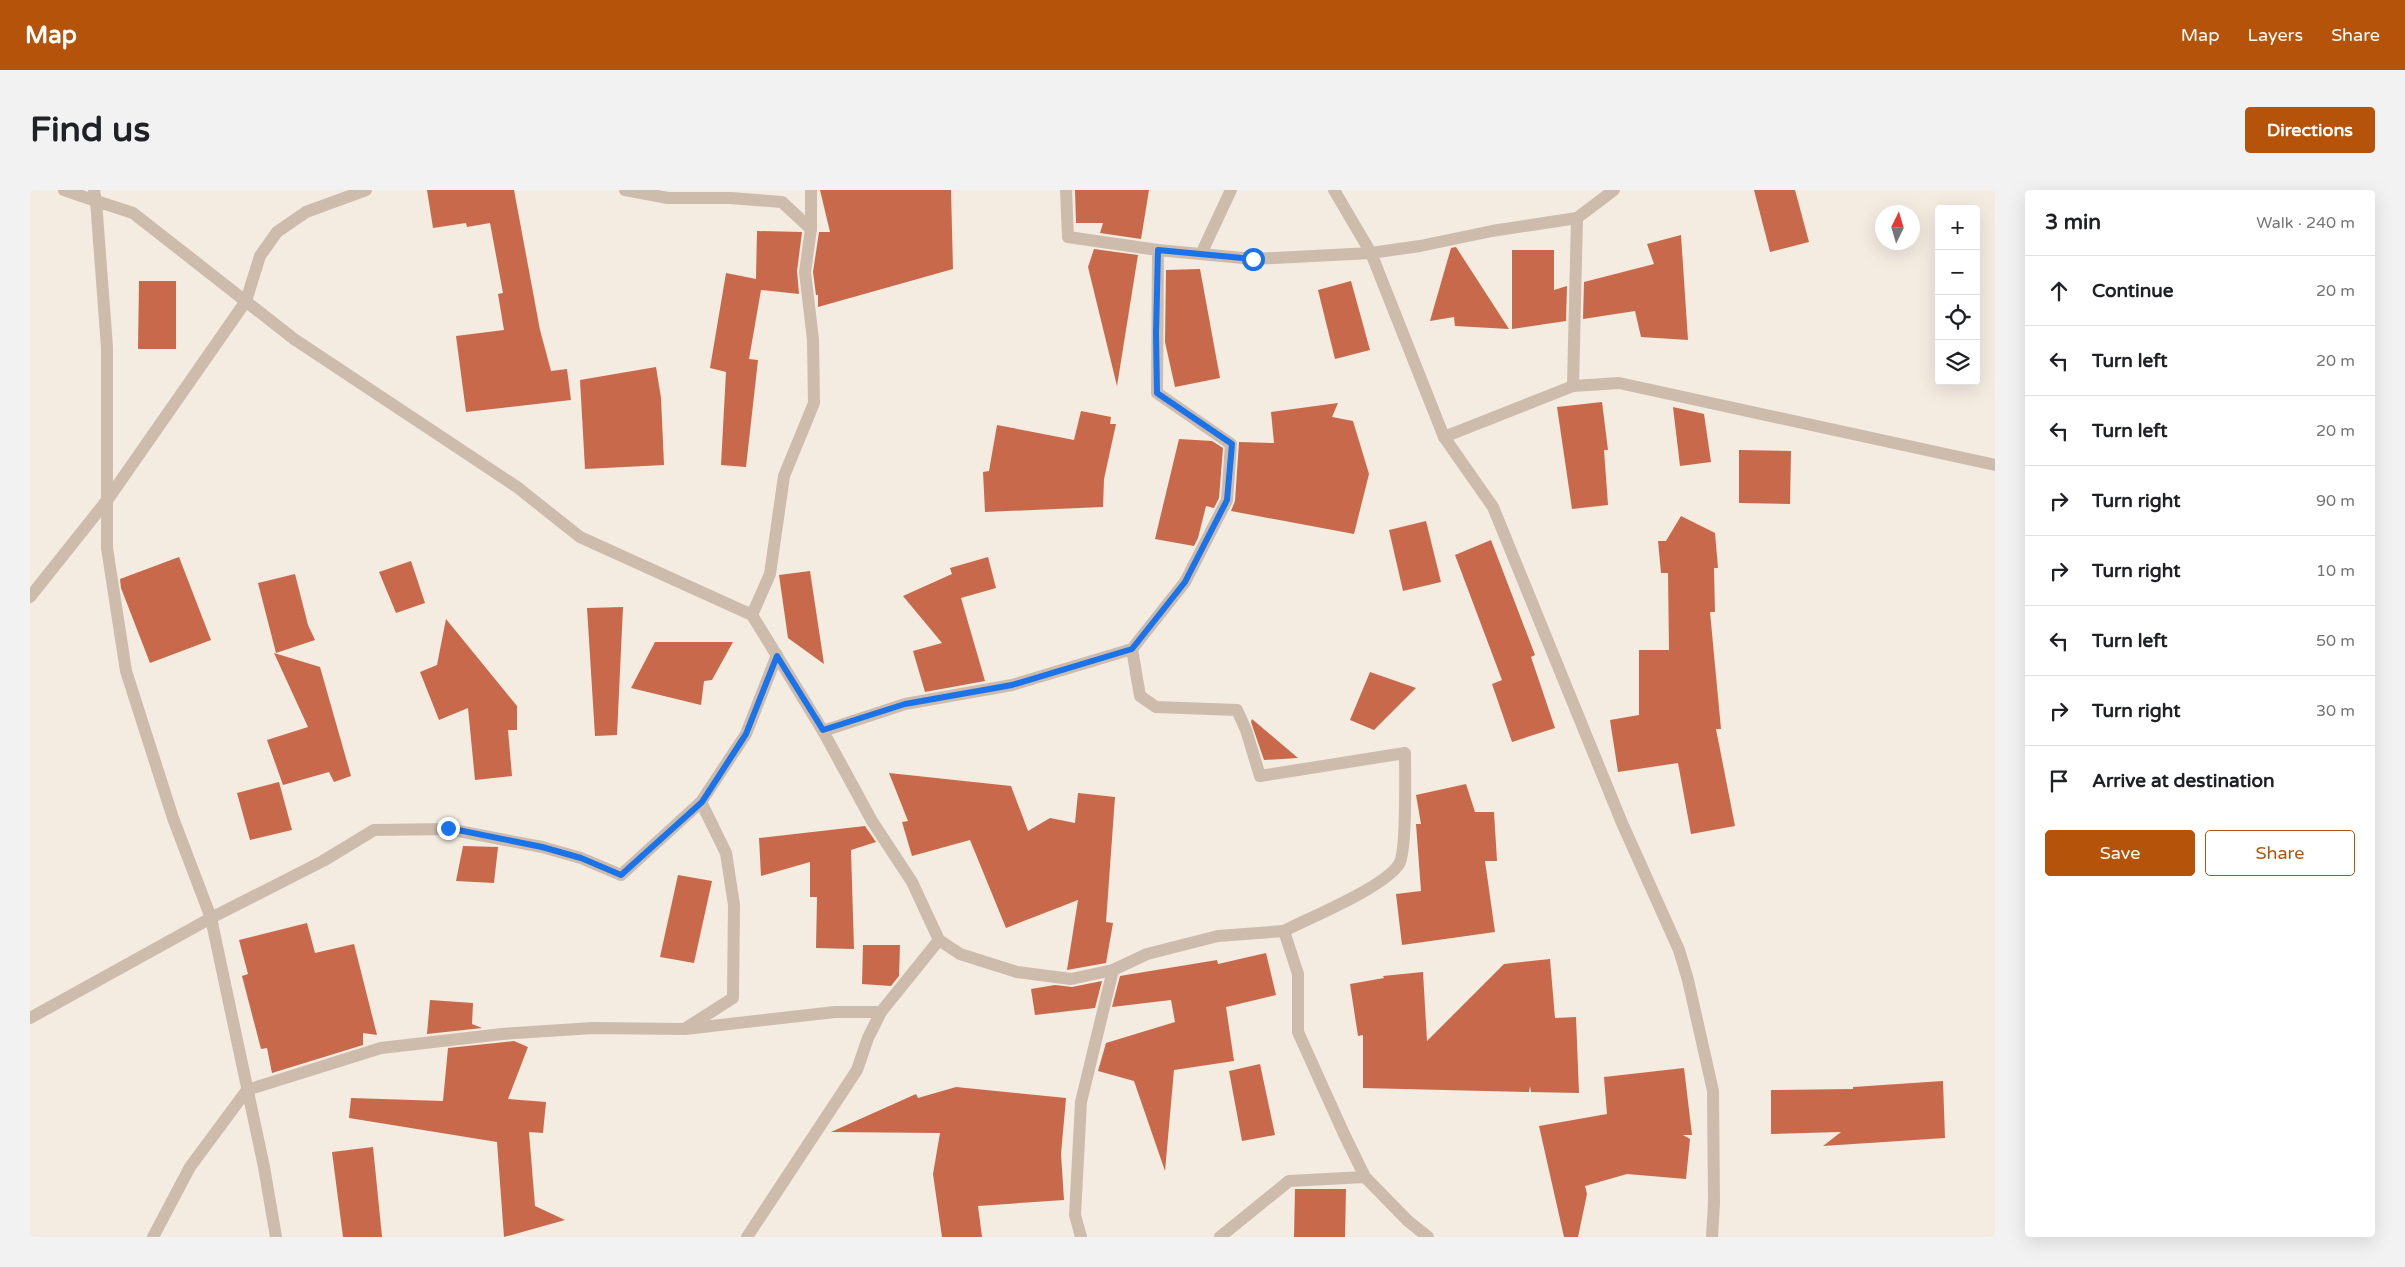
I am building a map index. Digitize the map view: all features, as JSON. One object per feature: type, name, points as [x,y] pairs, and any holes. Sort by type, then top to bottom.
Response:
[{"type":"street","points":[[64,190],[95,195],[133,213],[294,339],[517,487],[580,537],[752,616],[823,730],[872,821],[912,882],[939,940],[960,954],[1017,972],[1071,979],[1113,970],[1147,954],[1218,936],[1284,931],[1383,881],[1401,863],[1405,808],[1405,753],[1260,776],[1246,730],[1237,710],[1156,707],[1140,696],[1132,649]]},
{"type":"street","points":[[30,597],[108,499],[246,301],[260,256],[277,232],[306,212],[366,190]]},
{"type":"street","points":[[625,190],[668,198],[730,198],[782,202],[812,229]]},
{"type":"street","points":[[752,616],[770,574],[784,476],[814,403],[814,340],[805,272],[812,229],[811,190]]},
{"type":"street","points":[[1066,190],[1068,237],[1158,250],[1253,259],[1371,253],[1577,218],[1614,190]]},
{"type":"street","points":[[1201,254],[1231,190]]},
{"type":"street","points":[[1334,190],[1371,253],[1444,437],[1493,507],[1622,823],[1679,950],[1688,980],[1713,1091],[1714,1203],[1712,1237]]},
{"type":"street","points":[[95,195],[107,347],[107,548],[126,671],[173,818],[211,918],[264,1167],[276,1237]]},
{"type":"street","points":[[1572,386],[1577,218]]},
{"type":"street","points":[[823,730],[905,704],[1012,685],[1132,649],[1185,582],[1227,500],[1232,444],[1157,393],[1158,250]]},
{"type":"street","points":[[1444,437],[1572,386],[1619,383],[1995,465]]},
{"type":"street","points":[[30,1018],[211,918],[322,861],[374,830],[448,828],[542,847],[581,858],[621,875],[702,802],[746,734],[777,656]]},
{"type":"street","points":[[685,1028],[733,998],[734,905],[726,854],[702,802]]},
{"type":"street","points":[[1284,931],[1298,974],[1298,1032],[1365,1177],[1408,1221],[1428,1237]]},
{"type":"street","points":[[748,1237],[857,1070],[868,1038],[881,1012],[939,940]]},
{"type":"street","points":[[1081,1237],[1075,1215],[1081,1102],[1113,970]]},
{"type":"street","points":[[154,1237],[190,1166],[247,1090],[381,1048],[502,1034],[593,1028],[685,1028],[835,1012],[881,1012]]},
{"type":"street","points":[[1220,1237],[1289,1181],[1365,1177]]},
{"type":"building","points":[[427,190],[514,190],[540,330],[551,371],[567,369],[571,400],[466,412],[456,336],[504,330],[498,294],[503,293],[490,223],[467,227],[466,223],[433,228]]},
{"type":"building","points":[[820,190],[951,190],[953,269],[818,307],[818,295],[816,295],[813,272],[819,232],[830,232]]},
{"type":"building","points":[[1075,190],[1149,190],[1141,239],[1100,233],[1103,223],[1076,223]]},
{"type":"building","points":[[1754,190],[1795,190],[1809,242],[1770,252]]},
{"type":"building","points":[[757,231],[802,232],[797,271],[799,294],[761,290],[749,359],[758,360],[746,467],[721,465],[726,372],[710,368],[726,273],[756,279]]},
{"type":"building","points":[[1681,235],[1688,340],[1641,337],[1635,311],[1583,319],[1584,282],[1654,264],[1647,244]]},
{"type":"building","points":[[1456,247],[1509,329],[1455,326],[1454,317],[1430,321],[1451,248]]},
{"type":"building","points":[[1094,249],[1138,255],[1117,386],[1088,267]]},
{"type":"building","points":[[1512,250],[1554,250],[1554,290],[1567,286],[1566,321],[1512,329]]},
{"type":"building","points":[[1200,269],[1220,378],[1175,387],[1165,342],[1166,270]]},
{"type":"building","points":[[139,281],[176,281],[176,349],[138,349]]},
{"type":"building","points":[[1351,281],[1370,350],[1335,359],[1318,290]]},
{"type":"building","points":[[656,367],[661,398],[664,465],[585,469],[580,380]]},
{"type":"building","points":[[1602,402],[1608,450],[1604,450],[1608,505],[1572,509],[1557,407]]},
{"type":"building","points":[[1338,403],[1332,417],[1353,421],[1369,474],[1354,534],[1231,511],[1235,501],[1239,442],[1274,443],[1271,412]]},
{"type":"building","points":[[1673,407],[1704,414],[1711,462],[1680,466]]},
{"type":"building","points":[[1081,411],[1111,417],[1110,424],[1116,424],[1104,479],[1103,507],[985,512],[983,472],[989,471],[997,425],[1074,440]]},
{"type":"building","points":[[1179,439],[1212,441],[1223,448],[1219,498],[1214,508],[1206,506],[1198,538],[1194,546],[1155,539]]},
{"type":"building","points":[[1739,450],[1791,451],[1790,504],[1739,503]]},
{"type":"building","points":[[1681,516],[1715,533],[1718,568],[1714,568],[1715,612],[1710,612],[1721,729],[1716,729],[1735,826],[1691,834],[1678,763],[1618,772],[1610,720],[1639,715],[1639,650],[1669,650],[1668,573],[1661,573],[1658,541],[1666,541]]},
{"type":"building","points":[[1426,521],[1441,582],[1403,591],[1389,530]]},
{"type":"building","points":[[1491,540],[1535,655],[1531,657],[1555,728],[1512,742],[1492,684],[1502,680],[1455,555]]},
{"type":"building","points":[[179,557],[211,640],[150,663],[121,588],[120,579]]},
{"type":"building","points":[[988,557],[996,588],[961,598],[985,681],[925,692],[913,651],[942,643],[903,596],[952,574],[950,568]]},
{"type":"building","points":[[411,561],[425,603],[396,613],[379,572]]},
{"type":"building","points":[[810,571],[824,664],[788,638],[779,575]]},
{"type":"building","points":[[295,574],[308,625],[315,640],[276,653],[258,583]]},
{"type":"building","points":[[623,607],[617,735],[595,736],[587,608]]},
{"type":"building","points":[[446,619],[517,706],[517,730],[508,730],[512,776],[475,780],[468,708],[439,720],[420,672],[437,665]]},
{"type":"building","points":[[655,642],[733,642],[712,680],[704,681],[701,705],[631,688]]},
{"type":"building","points":[[274,653],[320,667],[351,776],[334,782],[329,772],[283,785],[267,740],[308,727]]},
{"type":"building","points":[[1370,672],[1416,688],[1374,730],[1350,720]]},
{"type":"building","points":[[1252,719],[1298,758],[1264,760],[1251,722]]},
{"type":"building","points":[[889,773],[1011,786],[1028,831],[1050,818],[1075,823],[1078,793],[1115,797],[1106,922],[1113,923],[1106,963],[1067,970],[1078,900],[1006,928],[970,840],[912,856],[902,822],[908,821]]},
{"type":"building","points":[[279,782],[292,830],[250,840],[237,793]]},
{"type":"building","points":[[1466,784],[1475,812],[1494,812],[1497,861],[1485,861],[1495,932],[1402,945],[1396,894],[1421,891],[1416,824],[1421,824],[1416,795]]},
{"type":"building","points":[[865,826],[876,842],[851,850],[854,949],[816,948],[817,897],[810,897],[810,862],[761,876],[759,838]]},
{"type":"building","points":[[463,846],[498,847],[494,883],[456,881]]},
{"type":"building","points":[[678,875],[712,881],[694,963],[660,957]]},
{"type":"building","points":[[307,923],[315,953],[354,944],[377,1035],[363,1033],[363,1045],[272,1073],[267,1048],[261,1049],[242,976],[248,974],[239,940]]},
{"type":"building","points":[[863,945],[900,945],[899,976],[891,986],[862,984]]},
{"type":"building","points":[[1266,953],[1276,995],[1226,1007],[1234,1061],[1174,1070],[1165,1171],[1134,1081],[1098,1071],[1106,1043],[1175,1022],[1171,1000],[1112,1007],[1120,976],[1217,960],[1218,964]]},
{"type":"building","points":[[1550,959],[1555,1018],[1576,1017],[1579,1093],[1531,1092],[1530,1086],[1529,1092],[1363,1088],[1363,1035],[1358,1036],[1350,984],[1384,978],[1383,976],[1423,972],[1427,1041],[1504,964]]},
{"type":"building","points":[[1102,981],[1095,1008],[1035,1015],[1031,989],[1055,985],[1072,987]]},
{"type":"building","points":[[430,1000],[473,1003],[472,1024],[482,1028],[427,1034]]},
{"type":"building","points":[[514,1041],[528,1047],[508,1099],[546,1102],[543,1133],[529,1132],[535,1206],[565,1220],[504,1237],[497,1142],[349,1118],[351,1098],[443,1101],[448,1048]]},
{"type":"building","points":[[1260,1064],[1275,1135],[1242,1141],[1229,1071]]},
{"type":"building","points":[[1684,1068],[1692,1135],[1683,1135],[1690,1139],[1686,1179],[1627,1174],[1585,1186],[1587,1194],[1578,1237],[1564,1237],[1539,1126],[1607,1114],[1604,1077]]},
{"type":"building","points":[[1943,1081],[1945,1138],[1823,1146],[1841,1132],[1771,1134],[1771,1090],[1853,1089],[1853,1087]]},
{"type":"building","points":[[956,1087],[1066,1098],[1061,1154],[1064,1200],[978,1206],[982,1237],[942,1237],[933,1174],[940,1133],[831,1132],[916,1094],[918,1098]]},
{"type":"building","points":[[373,1147],[382,1237],[343,1237],[332,1152]]},
{"type":"building","points":[[1295,1189],[1346,1189],[1345,1237],[1294,1237]]},
{"type":"route","points":[[448,828],[542,847],[581,858],[621,875],[702,802],[746,734],[777,656],[823,730],[905,704],[1012,685],[1132,649],[1185,582],[1227,500],[1232,444],[1157,393],[1158,250],[1253,259]]}]
